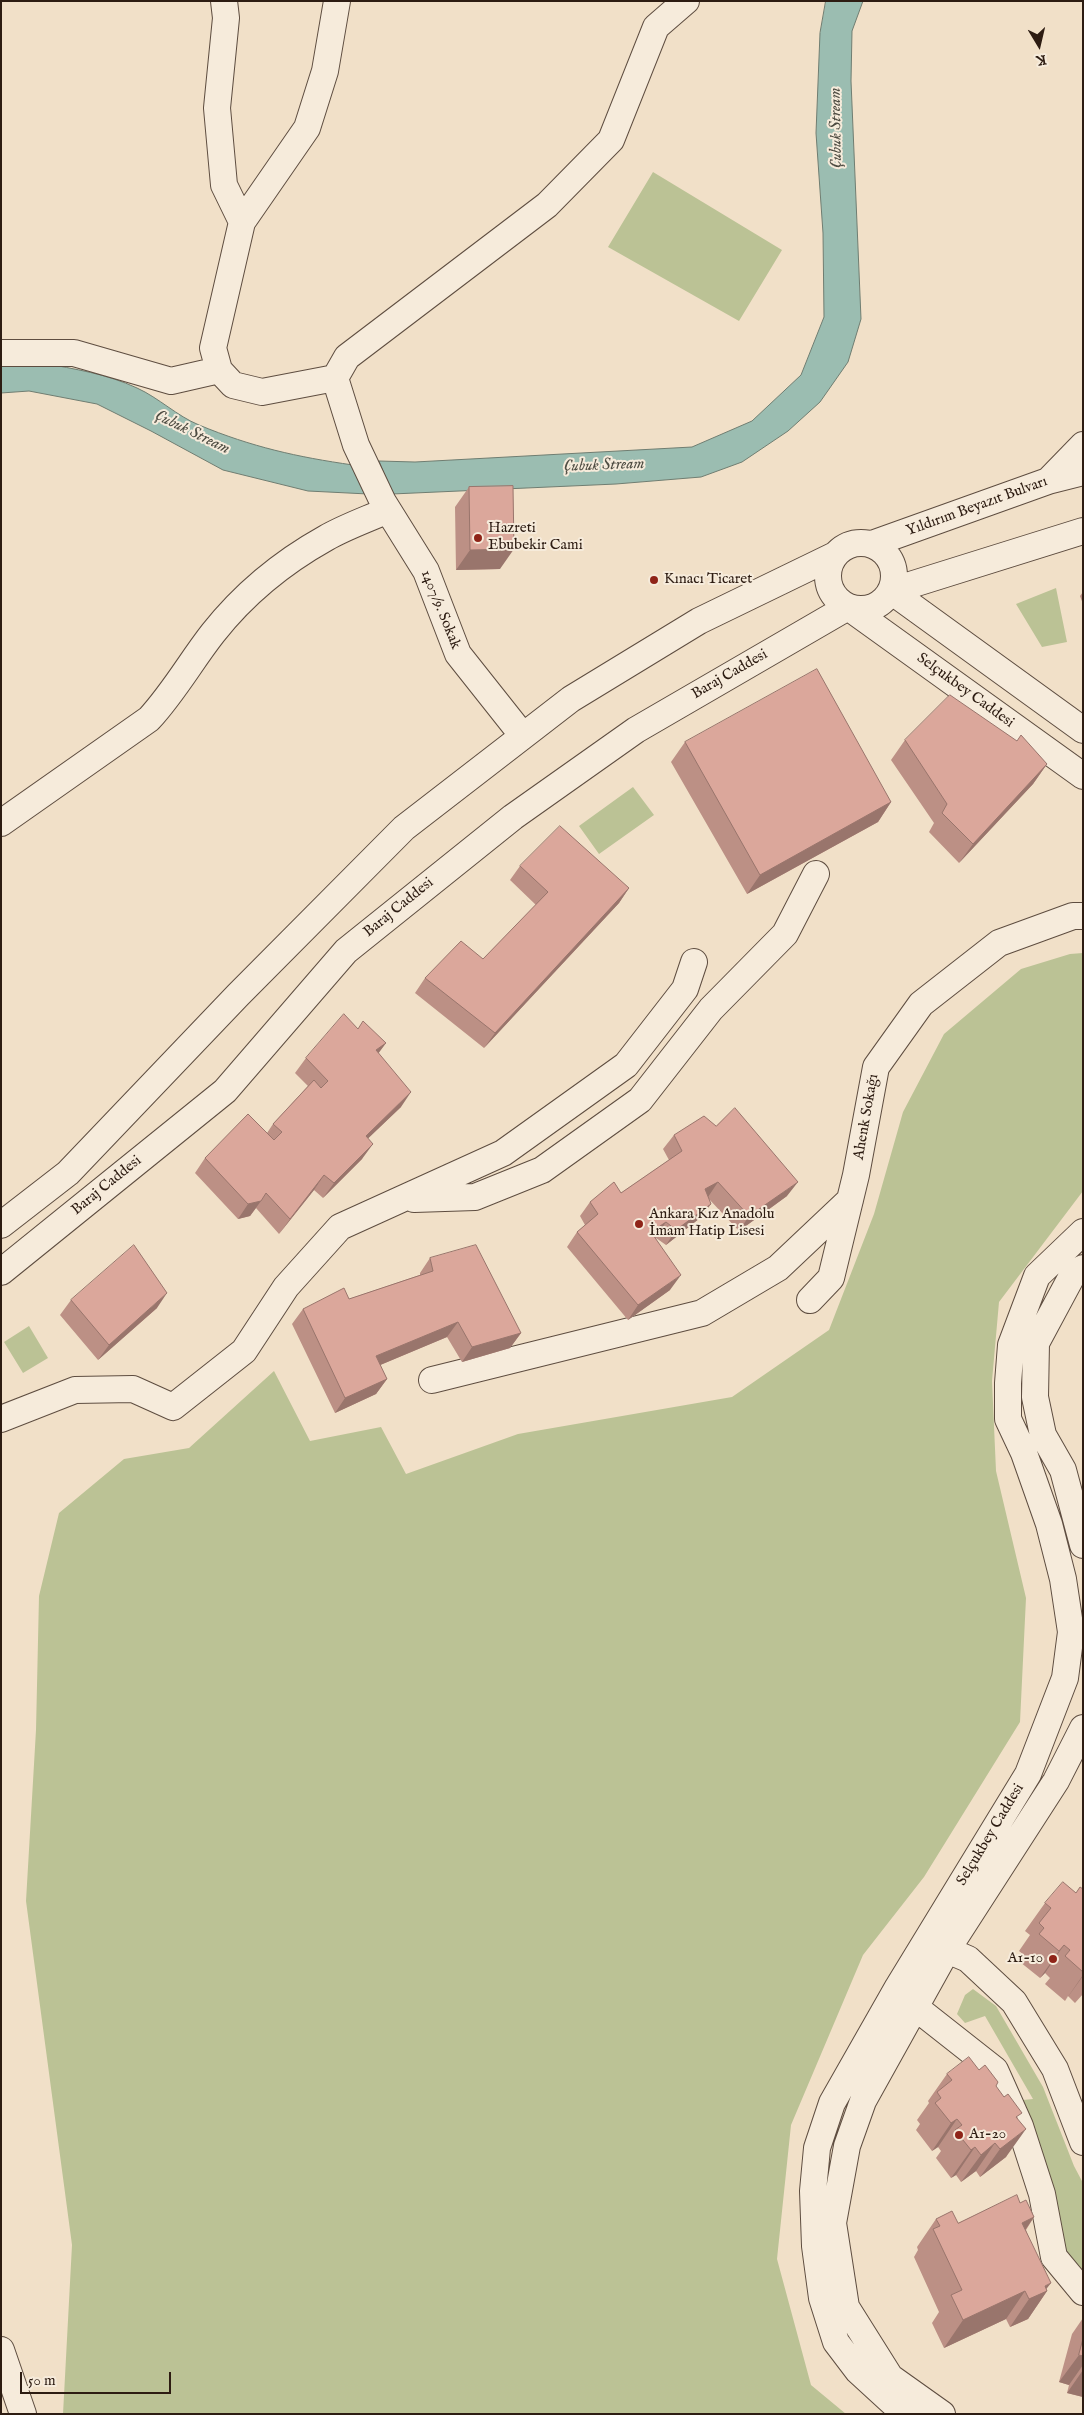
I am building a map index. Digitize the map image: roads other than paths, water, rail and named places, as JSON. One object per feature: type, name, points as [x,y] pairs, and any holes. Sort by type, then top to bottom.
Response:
[{"type":"street","points":[[224,1],[226,18],[218,108],[220,136],[224,184],[242,222]]},
{"type":"street","points":[[337,1],[325,70],[306,128],[242,222],[213,348],[219,370],[233,385],[262,392],[335,378],[347,357],[547,205],[611,140],[656,27],[686,1]]},
{"type":"street","points":[[1,353],[74,353],[171,380],[219,370]]},
{"type":"street","name":"1407/9. Sokak","points":[[335,378],[356,445],[386,506],[426,571],[458,654],[523,736]]},
{"type":"street","points":[[1048,481],[1083,445]]},
{"type":"street","name":"Yıldırım Beyazıt Bulvarı","points":[[872,544],[1048,481],[1083,472]]},
{"type":"street","points":[[1,823],[149,718],[167,700],[213,633],[256,588],[278,570],[327,537],[386,506]]},
{"type":"street","points":[[892,591],[1083,531]]},
{"type":"street","points":[[1,1225],[68,1173],[238,995],[404,828],[571,699],[698,621],[835,555],[848,545],[856,543],[872,544],[890,558],[894,568],[895,580],[892,591],[886,599],[873,607],[858,609],[848,607],[836,597],[829,584],[828,574],[835,555]]},
{"type":"street","points":[[892,591],[1083,730]]},
{"type":"street","name":"Selçukbey Caddesi","points":[[848,607],[1083,776]]},
{"type":"street","name":"Baraj Caddesi","points":[[1,1272],[225,1091],[346,951],[513,816],[636,730],[848,607]]},
{"type":"street","points":[[403,1199],[474,1197],[542,1170],[640,1100],[712,1009],[784,934],[816,874]]},
{"type":"street","name":"Ahenk Sokağı","points":[[810,1300],[832,1278],[850,1200],[876,1067],[920,1004],[999,943],[1073,916],[1083,916]]},
{"type":"street","points":[[1,1419],[75,1390],[133,1390],[173,1407],[244,1351],[286,1287],[340,1227],[503,1153],[626,1064],[685,989],[694,962]]},
{"type":"street","points":[[432,1380],[702,1313],[778,1268],[850,1200]]},
{"type":"street","name":"Selçukbey Caddesi","points":[[905,2414],[858,2371],[836,2342],[822,2298],[815,2246],[813,2191],[817,2148],[832,2103],[884,2012],[1028,1774],[1065,1678],[1071,1632],[1064,1579],[1050,1524],[1024,1453],[1008,1420],[1008,1384],[1012,1345],[1037,1276],[1083,1232]]},
{"type":"street","points":[[1083,1268],[1072,1276],[1036,1343],[1035,1397],[1042,1436],[1063,1470],[1083,1545]]},
{"type":"street","name":"Selçukbey Caddesi","points":[[942,2414],[890,2377],[846,2307],[832,2223],[847,2146],[863,2101],[947,1950],[1056,1781],[1083,1728]]},
{"type":"street","points":[[947,1950],[968,1959],[1014,2002],[1055,2069],[1083,2142]]},
{"type":"street","points":[[916,2007],[995,2070],[1020,2126],[1042,2194],[1054,2257],[1083,2292]]},
{"type":"street","points":[[1,2350],[23,2414]]},
{"type":"water","name":"Çubuk Stream","points":[[826,1],[863,1],[852,31],[851,81],[861,319],[848,362],[820,402],[788,431],[742,462],[701,477],[616,484],[392,494],[379,461],[415,462],[692,447],[752,421],[801,375],[824,317],[823,233],[816,133],[820,33]]},
{"type":"water","name":"Çubuk Stream","points":[[42,363],[91,372],[126,383],[145,392],[183,417],[219,433],[294,455],[353,465],[368,494],[308,491],[223,470],[97,404],[29,391],[1,393],[1,365]]},
{"type":"place","name":"Hazreti Ebubekir Cami","points":[[478,538]]},
{"type":"place","name":"Kınacı Ticaret","points":[[654,580]]},
{"type":"place","name":"Ankara Kız Anadolu İmam Hatip Lisesi","points":[[639,1224]]},
{"type":"place","name":"A1-10","points":[[1053,1959]]},
{"type":"place","name":"A1-20","points":[[959,2135]]}]
